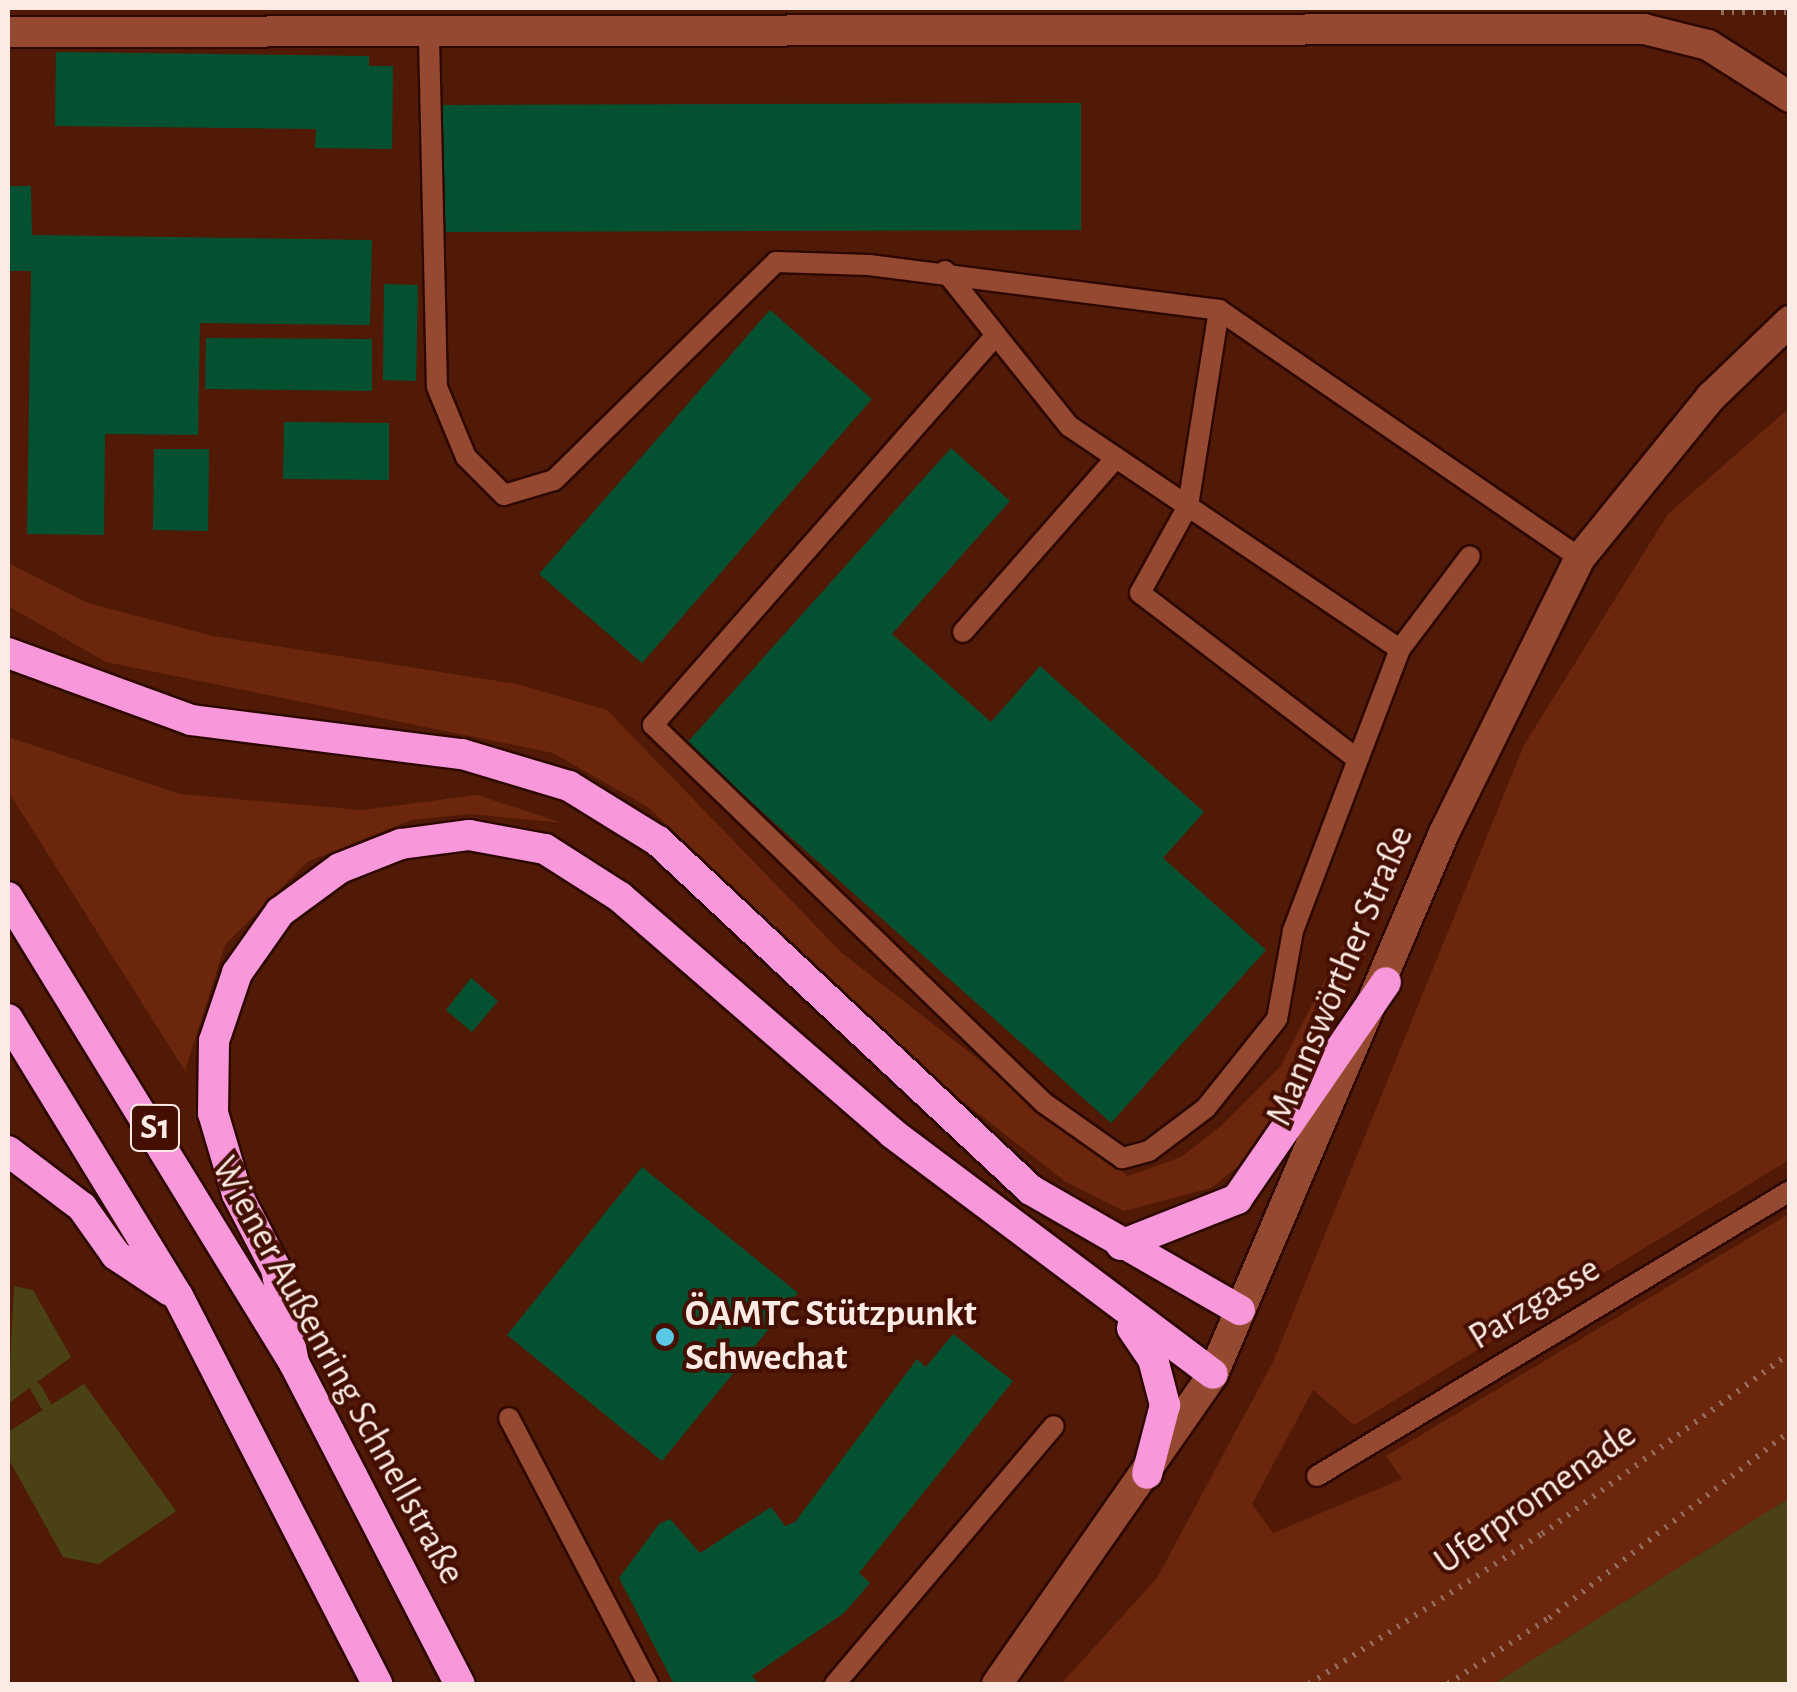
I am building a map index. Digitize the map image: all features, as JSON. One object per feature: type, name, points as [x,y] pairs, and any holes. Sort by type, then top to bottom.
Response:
[{"type":"highway","points":[[8,653],[190,720],[462,754],[569,786],[658,840],[1031,1190],[1240,1310]]},
{"type":"highway","points":[[294,1363],[276,1269],[237,1194],[213,1112],[225,1007],[236,974],[280,912],[325,879],[401,844],[470,835],[545,849],[620,896],[892,1132],[1122,1313],[1213,1374]]},
{"type":"highway","name":"Wiener Außenring Schnellstraße","points":[[8,898],[294,1363],[460,1684]]},
{"type":"highway","points":[[1121,1245],[1237,1199],[1386,982]]},
{"type":"highway","name":"S1","points":[[8,1019],[178,1296],[377,1684]]},
{"type":"highway","points":[[8,1151],[82,1207],[116,1255],[178,1296]]},
{"type":"highway","points":[[1122,1313],[1153,1359],[1165,1404],[1147,1474]]},
{"type":"street","points":[[8,32],[428,22],[1081,17],[1644,29],[1708,45],[1790,97]]},
{"type":"street","name":"Mannswörther Straße","points":[[997,1684],[1147,1474],[1213,1374],[1529,648],[1580,558],[1711,397],[1790,321]]},
{"type":"lane","points":[[428,22],[437,387],[466,458],[504,496],[554,480],[776,262],[945,271],[1220,310],[1580,558]]},
{"type":"lane","points":[[945,271],[1069,426],[1400,649]]},
{"type":"lane","points":[[1220,310],[1188,506],[1140,594],[1356,758]]},
{"type":"lane","points":[[996,335],[653,725],[1044,1103],[1122,1158],[1149,1150],[1206,1108],[1277,1019],[1293,931],[1400,649],[1470,556]]},
{"type":"lane","points":[[962,632],[1116,458]]},
{"type":"lane","name":"Parzgasse","points":[[1318,1476],[1790,1190]]},
{"type":"lane","points":[[509,1418],[648,1684]]},
{"type":"lane","points":[[835,1684],[1054,1426]]},
{"type":"path","name":"Uferpromenade","points":[[1309,1684],[1542,1534],[1790,1353]]},
{"type":"path","points":[[1448,1684],[1549,1618],[1790,1431]]},
{"type":"shaded area","points":[[1789,408],[1789,1160],[1354,1425],[1313,1390],[1252,1504],[1273,1533],[1402,1479],[1386,1456],[1789,1214],[1789,1498],[1494,1684],[1061,1684],[1157,1578],[1273,1362],[1524,745],[1668,514]]},
{"type":"shaded area","points":[[8,563],[88,603],[213,636],[517,684],[607,710],[842,953],[1128,1176],[1181,1157],[1221,1126],[1281,1066],[1343,944],[1366,953],[1247,1159],[1211,1188],[1124,1211],[1066,1182],[943,1086],[648,807],[553,753],[106,662],[8,606]]},
{"type":"shaded area","points":[[8,737],[180,794],[362,810],[477,795],[563,823],[469,814],[411,820],[307,862],[225,945],[185,1071],[8,791]]},
{"type":"shaded area","points":[[14,1286],[33,1290],[71,1357],[8,1404]]},
{"type":"shaded area","points":[[84,1384],[176,1511],[99,1564],[63,1557],[8,1458],[8,1432]]},
{"type":"shaded area","points":[[1789,1498],[1789,1684],[1494,1684]]},
{"type":"building","points":[[56,52],[369,56],[369,66],[393,66],[392,149],[315,148],[316,129],[55,126]]},
{"type":"building","points":[[1081,103],[1081,230],[442,232],[442,105]]},
{"type":"building","points":[[8,186],[31,186],[32,235],[372,240],[370,325],[200,323],[198,435],[105,434],[104,535],[27,534],[31,271],[8,271]]},
{"type":"building","points":[[384,284],[418,285],[416,381],[383,380]]},
{"type":"building","points":[[770,310],[872,399],[642,663],[539,574]]},
{"type":"building","points":[[206,338],[372,339],[372,391],[205,389]]},
{"type":"building","points":[[284,422],[389,423],[389,480],[283,479]]},
{"type":"building","points":[[951,448],[1010,501],[892,634],[991,722],[1040,666],[1204,812],[1163,858],[1266,950],[1111,1123],[686,744]]},
{"type":"building","points":[[154,449],[209,449],[208,531],[153,530]]},
{"type":"building","points":[[471,978],[498,1001],[472,1032],[446,1010]]},
{"type":"building","points":[[642,1167],[798,1293],[662,1461],[507,1335]]},
{"type":"building","points":[[953,1334],[1013,1381],[859,1573],[870,1583],[844,1613],[752,1676],[759,1684],[674,1684],[619,1578],[659,1524],[670,1519],[700,1553],[771,1507],[785,1526],[795,1522],[917,1359],[926,1367]]},
{"type":"waterway","points":[[35,1387],[45,1404]]},
{"type":"place","name":"ÖAMTC Stützpunkt Schwechat","points":[[665,1337]]}]
